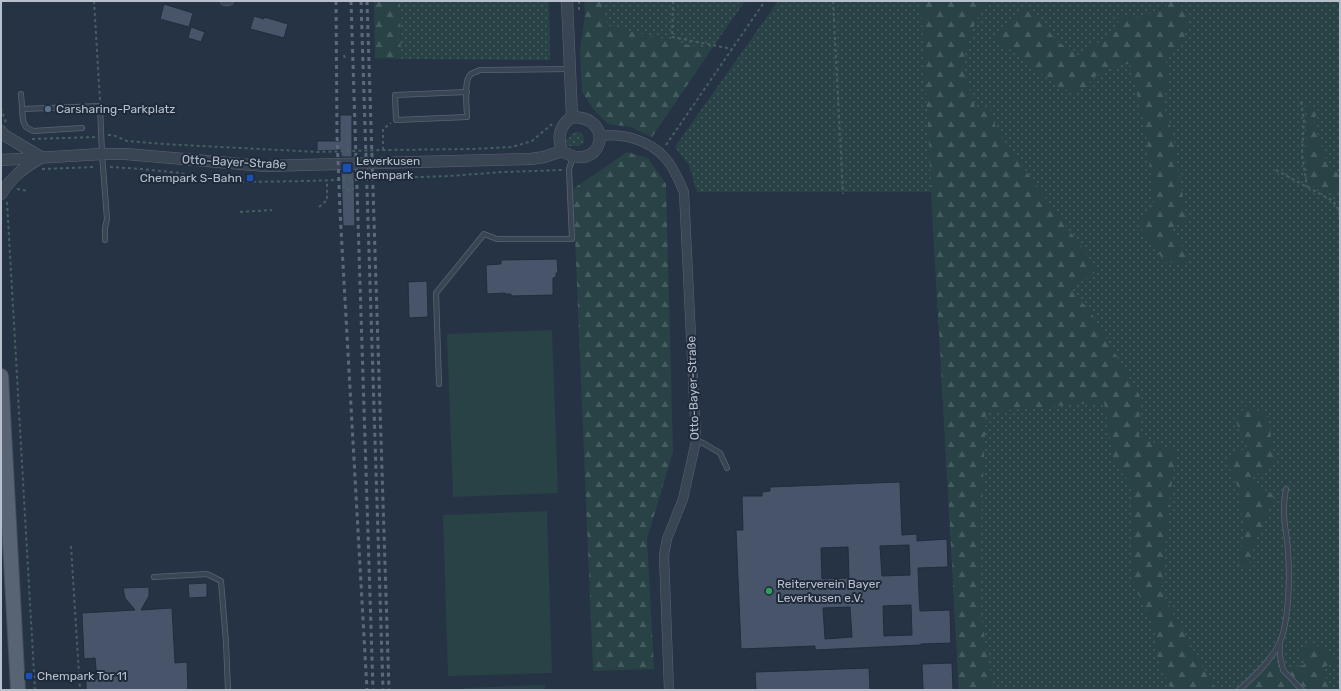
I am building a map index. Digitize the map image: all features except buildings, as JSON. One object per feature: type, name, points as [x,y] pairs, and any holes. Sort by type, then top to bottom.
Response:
[{"type":"main road","points":[[1,376],[18,690]]},
{"type":"street","points":[[567,1],[572,113],[562,127],[559,136],[562,151],[573,157],[582,158],[594,152],[599,143],[600,136],[596,126],[588,119],[572,113]]},
{"type":"street","points":[[1,131],[4,135],[41,157],[22,169],[12,178],[4,197]]},
{"type":"street","name":"Otto-Bayer-Straße","points":[[600,136],[630,138],[641,141],[660,152],[667,159],[675,172],[684,192],[696,441],[683,499],[667,539],[664,555],[669,690]]},
{"type":"street","name":"Otto-Bayer-Straße","points":[[1,160],[126,154],[265,166],[531,159],[544,157],[562,151]]},
{"type":"lane","points":[[467,92],[395,95],[396,120],[468,117],[467,92],[466,81],[471,74],[480,70],[570,69]]},
{"type":"lane","points":[[21,94],[24,122],[26,127],[33,131],[82,128]]},
{"type":"lane","points":[[22,109],[100,106],[107,219],[105,240]]},
{"type":"lane","points":[[439,384],[436,293],[484,234],[497,239],[572,239],[569,169],[573,157]]},
{"type":"lane","points":[[696,441],[703,443],[720,453],[727,468]]},
{"type":"lane","points":[[1240,690],[1269,659],[1280,641],[1284,630],[1288,589],[1288,553],[1284,508],[1286,489]]},
{"type":"lane","points":[[154,577],[207,574],[221,581],[228,690]]},
{"type":"lane","points":[[1280,641],[1280,656],[1283,670],[1302,690]]},
{"type":"path","points":[[94,1],[100,106]]},
{"type":"path","points":[[673,1],[672,37],[732,49]]},
{"type":"path","points":[[663,148],[765,1]]},
{"type":"path","points":[[833,1],[843,194]]},
{"type":"path","points":[[1301,102],[1304,120],[1302,154],[1307,187]]},
{"type":"path","points":[[102,136],[113,135],[127,141],[164,144],[318,152],[512,147],[532,141],[557,119],[572,113]]},
{"type":"path","points":[[383,150],[383,129],[396,120]]},
{"type":"path","points":[[347,135],[348,151]]},
{"type":"path","points":[[39,169],[103,167],[142,168],[180,173],[208,180],[260,182],[327,180],[343,178],[379,178]]},
{"type":"path","points":[[1276,170],[1333,201],[1339,210],[1340,221]]},
{"type":"path","points":[[207,175],[208,180]]},
{"type":"path","points":[[343,178],[344,189],[353,189],[353,178]]},
{"type":"path","points":[[320,207],[327,200],[327,180]]},
{"type":"path","points":[[16,189],[28,191]]},
{"type":"path","points":[[349,189],[350,200]]},
{"type":"path","points":[[4,197],[35,690]]},
{"type":"path","points":[[240,212],[272,210]]},
{"type":"path","points":[[71,546],[80,690]]},
{"type":"green space","points":[[374,1],[400,1],[401,59],[375,58]]},
{"type":"green space","points":[[400,1],[549,1],[550,60],[401,59]]},
{"type":"green space","points":[[584,1],[601,1],[607,26],[711,50],[652,137],[630,127],[608,124],[594,110],[582,92],[580,51],[585,14]]},
{"type":"green space","points":[[601,1],[745,1],[711,50],[607,26]]},
{"type":"green space","points":[[778,1],[1340,1],[1340,690],[959,690],[931,192],[697,192],[689,165],[675,147]]},
{"type":"green space","points":[[921,1],[987,1],[975,23],[962,64],[975,107],[990,109],[997,131],[1098,270],[1071,289],[1092,314],[1140,396],[1139,436],[1176,452],[1161,592],[1214,687],[1213,690],[1171,690],[1156,653],[1157,635],[1131,577],[1132,485],[1114,463],[1104,402],[986,412],[979,567],[980,609],[993,690],[959,690]]},
{"type":"green space","points":[[1173,1],[1177,1],[1187,12],[1187,25],[1183,43],[1165,58],[1170,78],[1162,104],[1172,131],[1187,221],[1168,229],[1189,254],[1188,264],[1165,262],[1139,226],[1146,213],[1154,203],[1146,133],[1130,64],[1119,65],[1107,69],[1095,77],[1084,88],[1075,91],[1069,90],[1060,88],[995,38],[1010,20],[1028,8],[1058,42],[1078,55],[1085,49],[1104,40],[1117,29],[1119,19],[1124,14],[1135,19],[1158,11]]},
{"type":"green space","points":[[1305,104],[1318,108],[1314,123],[1330,170],[1340,173],[1340,192],[1321,191],[1309,184],[1305,153],[1307,117]]},
{"type":"green space","points":[[575,132],[579,132],[583,135],[583,144],[578,146],[568,146],[566,140]]},
{"type":"green space","points":[[627,152],[648,158],[666,184],[673,452],[647,539],[654,669],[593,671],[573,189]]},
{"type":"green space","points":[[552,330],[558,493],[453,497],[447,334]]},
{"type":"green space","points":[[1247,405],[1268,416],[1275,464],[1253,477],[1256,487],[1275,494],[1253,547],[1249,567],[1238,565],[1245,531],[1237,485],[1226,460],[1247,447],[1235,419]]},
{"type":"green space","points":[[547,511],[552,673],[448,676],[443,515]]},
{"type":"green space","points":[[1309,645],[1323,647],[1338,661],[1324,667],[1328,688],[1326,690],[1246,688],[1274,658],[1283,670],[1304,665],[1300,649]]},
{"type":"green space","points":[[545,685],[545,690],[465,690],[464,688]]},
{"type":"railway","points":[[336,1],[337,134],[340,211],[367,690]]},
{"type":"railway","points":[[351,1],[373,690]]},
{"type":"railway","points":[[361,1],[383,690]]},
{"type":"railway","points":[[367,1],[389,690]]},
{"type":"place","name":"Carsharing-Parkplatz","points":[[48,109]]},
{"type":"place","name":"Leverkusen Chempark","points":[[347,168]]},
{"type":"place","name":"Chempark S-Bahn","points":[[250,178]]},
{"type":"place","name":"Reiterverein Bayer Leverkusen e.V.","points":[[769,591]]},
{"type":"place","name":"Chempark Tor 11","points":[[29,676]]}]
